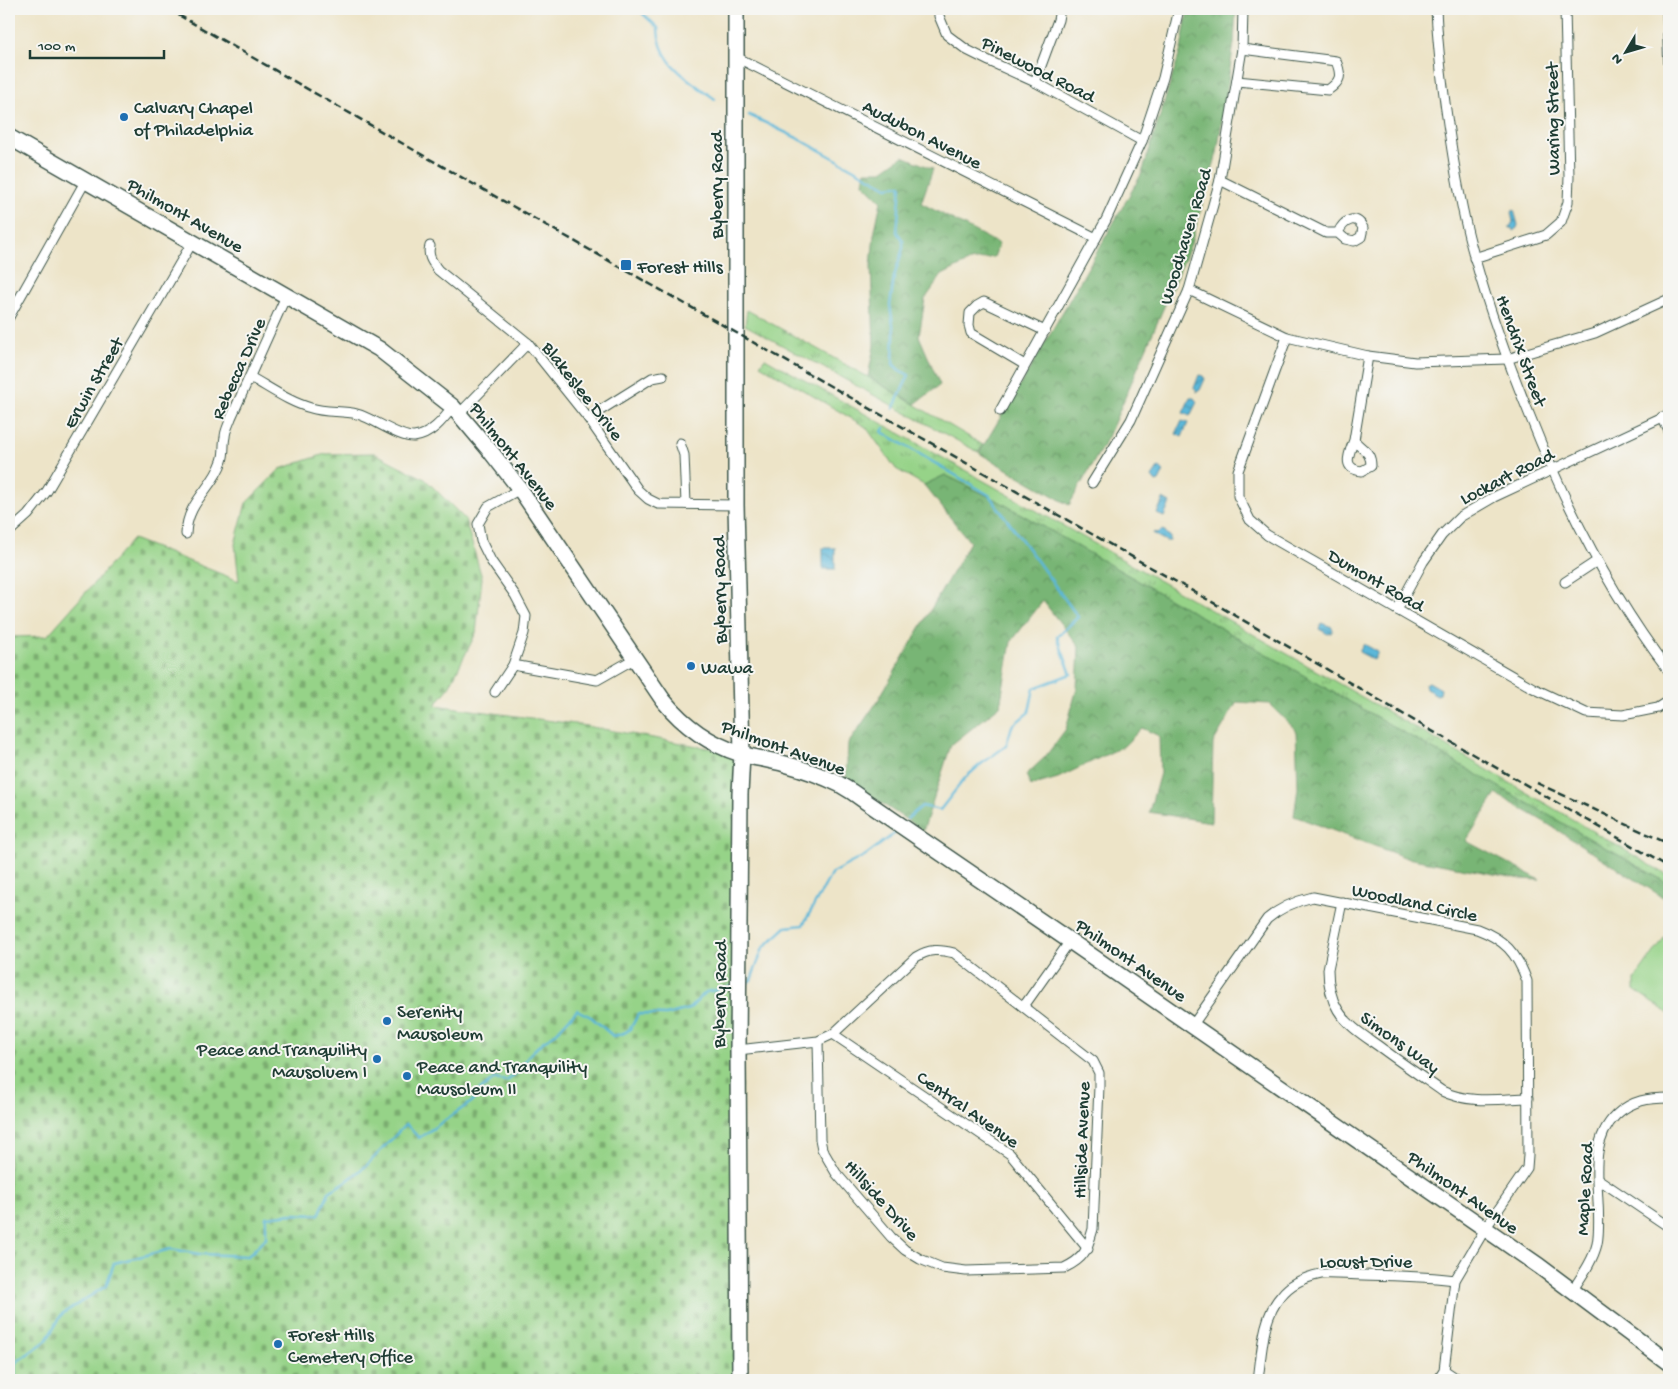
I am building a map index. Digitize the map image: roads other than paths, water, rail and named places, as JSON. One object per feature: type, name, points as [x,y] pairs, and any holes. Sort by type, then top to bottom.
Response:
[{"type":"main road","name":"Byberry Road","points":[[736,9],[736,505],[742,754],[738,1050],[740,1380]]},
{"type":"main road","name":"Philmont Avenue","points":[[9,136],[379,348],[456,411],[520,489],[634,660],[663,700],[681,720],[714,744],[742,754],[785,764],[839,784],[1070,940],[1572,1291],[1669,1363]]},
{"type":"street","name":"Pinewood Road","points":[[939,9],[939,16],[947,35],[967,50],[1035,82],[1142,141]]},
{"type":"street","points":[[1035,82],[1058,20],[1060,9]]},
{"type":"street","points":[[1000,411],[1106,220],[1142,141],[1163,78],[1178,9]]},
{"type":"street","name":"Woodhaven Road","points":[[1092,484],[1131,420],[1189,290],[1220,180],[1242,49],[1244,9]]},
{"type":"street","name":"Hendrix Street","points":[[1436,9],[1437,43],[1459,194],[1474,258],[1506,359],[1551,470],[1597,561],[1646,641],[1669,671]]},
{"type":"street","name":"Waring Street","points":[[1474,258],[1546,235],[1561,222],[1568,202],[1569,176],[1565,9]]},
{"type":"street","points":[[1666,9],[1669,77]]},
{"type":"street","points":[[1237,82],[1328,90],[1336,84],[1340,77],[1336,61],[1242,49]]},
{"type":"street","name":"Audubon Avenue","points":[[736,57],[1096,238]]},
{"type":"street","points":[[9,317],[86,180]]},
{"type":"street","points":[[1220,180],[1326,233],[1338,233]]},
{"type":"street","name":"Erwin Street","points":[[9,532],[28,515],[48,491],[193,241]]},
{"type":"street","name":"Blakeslee Drive","points":[[430,246],[431,260],[438,270],[528,343],[588,418],[638,490],[648,499],[658,504],[736,505]]},
{"type":"street","points":[[1189,290],[1286,337],[1368,356],[1416,362],[1506,359],[1595,333],[1669,299]]},
{"type":"street","name":"Rebecca Drive","points":[[186,534],[190,513],[218,471],[223,460],[224,436],[286,296]]},
{"type":"street","points":[[1025,365],[971,333],[970,313],[984,302],[1045,331]]},
{"type":"street","name":"Dumont Road","points":[[1286,337],[1238,471],[1238,496],[1250,520],[1267,535],[1397,610],[1533,688],[1586,713],[1623,715],[1658,708],[1669,701]]},
{"type":"street","points":[[250,377],[290,400],[313,409],[357,414],[412,437],[424,435],[456,411],[528,343]]},
{"type":"street","points":[[1354,440],[1368,356]]},
{"type":"street","points":[[588,418],[652,378],[663,376]]},
{"type":"street","points":[[1666,416],[1669,431]]},
{"type":"street","name":"Lockart Road","points":[[1397,610],[1423,562],[1442,535],[1460,517],[1494,497],[1666,416]]},
{"type":"street","points":[[680,443],[684,455],[686,504]]},
{"type":"street","points":[[495,692],[513,664],[524,633],[526,616],[481,541],[478,524],[488,507],[520,489]]},
{"type":"street","points":[[1565,582],[1597,561]]},
{"type":"street","points":[[513,664],[597,680],[634,660]]},
{"type":"street","name":"Woodland Circle","points":[[1192,1026],[1267,919],[1276,911],[1313,897],[1477,929],[1493,935],[1505,944],[1519,961],[1527,981],[1527,1168],[1485,1230],[1455,1280]]},
{"type":"street","name":"Simons Way","points":[[1342,902],[1328,969],[1328,978],[1329,989],[1338,1010],[1351,1026],[1451,1095],[1474,1100],[1528,1098]]},
{"type":"street","points":[[1024,1006],[1070,940]]},
{"type":"street","name":"Hillside Avenue","points":[[738,1050],[818,1041],[834,1034],[916,957],[938,949],[954,953],[1093,1061],[1099,1073],[1093,1229],[1088,1249]]},
{"type":"street","name":"Central Avenue","points":[[834,1034],[1010,1154],[1088,1249]]},
{"type":"street","name":"Hillside Drive","points":[[818,1041],[820,1139],[825,1157],[876,1221],[905,1250],[920,1259],[942,1268],[966,1271],[1064,1268],[1088,1249]]},
{"type":"street","name":"Maple Road","points":[[1572,1291],[1594,1255],[1597,1244],[1598,1150],[1600,1138],[1614,1117],[1624,1108],[1639,1101],[1669,1098]]},
{"type":"street","points":[[1598,1178],[1669,1227]]},
{"type":"street","name":"Locust Drive","points":[[1258,1380],[1267,1325],[1273,1307],[1287,1289],[1299,1282],[1322,1274],[1430,1276],[1455,1280]]},
{"type":"street","points":[[1437,1380],[1444,1370],[1455,1280]]},
{"type":"street","points":[[1444,1370],[1459,1380]]},
{"type":"water","points":[[1514,210],[1518,225],[1513,231],[1512,228],[1509,228],[1513,222],[1511,212]]},
{"type":"water","points":[[1199,375],[1205,379],[1200,390],[1197,392],[1194,388]]},
{"type":"water","points":[[1190,398],[1194,398],[1197,402],[1190,416],[1183,413]]},
{"type":"water","points":[[1182,421],[1188,423],[1182,437],[1176,434]]},
{"type":"water","points":[[1160,467],[1164,471],[1159,481],[1156,482],[1152,477]]},
{"type":"water","points":[[1163,499],[1170,503],[1164,517],[1157,514]]},
{"type":"water","points":[[1161,530],[1170,536],[1170,541],[1166,541],[1153,534]]},
{"type":"water","points":[[823,548],[835,548],[835,569],[823,569]]},
{"type":"water","points":[[1321,623],[1332,627],[1331,633],[1328,634],[1319,629]]},
{"type":"water","points":[[1364,644],[1378,652],[1374,660],[1359,652]]},
{"type":"water","points":[[1429,682],[1441,689],[1440,694],[1437,695],[1426,689],[1425,684]]},
{"type":"waterway","points":[[638,9],[658,28],[664,52],[677,70],[715,99]]},
{"type":"waterway","points":[[749,115],[799,139],[887,187],[901,185],[897,232],[903,241],[903,248],[894,277],[890,305],[894,332],[893,364],[899,370],[909,375],[893,409]]},
{"type":"waterway","points":[[884,428],[882,432],[989,495],[1078,617],[1057,637],[1071,674],[1034,688],[1029,712],[1012,726],[1006,746],[965,778],[940,810],[922,806],[907,819]]},
{"type":"waterway","points":[[745,984],[751,980],[763,948],[786,927],[803,925],[832,873],[866,855],[898,831]]},
{"type":"waterway","points":[[15,1380],[15,1363],[46,1341],[62,1314],[106,1286],[114,1263],[171,1249],[199,1254],[248,1256],[266,1238],[266,1217],[292,1214],[319,1215],[329,1192],[367,1165],[406,1124],[419,1138],[473,1101],[478,1092],[494,1079],[507,1081],[518,1071],[531,1053],[545,1040],[554,1035],[577,1010],[591,1017],[613,1036],[627,1032],[638,1014],[666,1015],[689,1009],[706,992],[731,987]]},
{"type":"railway","points":[[168,9],[1219,606],[1669,867]]},
{"type":"railway","points":[[1537,783],[1669,844]]},
{"type":"place","name":"Calvary Chapel of Philadelphia","points":[[124,117]]},
{"type":"place","name":"Forest Hills","points":[[626,265]]},
{"type":"place","name":"Wawa","points":[[691,666]]},
{"type":"place","name":"Serenity Mausoleum","points":[[387,1021]]},
{"type":"place","name":"Peace and Tranquility Mausoluem I","points":[[377,1059]]},
{"type":"place","name":"Peace and Tranquility Mausoleum II","points":[[407,1076]]},
{"type":"place","name":"Forest Hills Cemetery Office","points":[[278,1344]]}]
